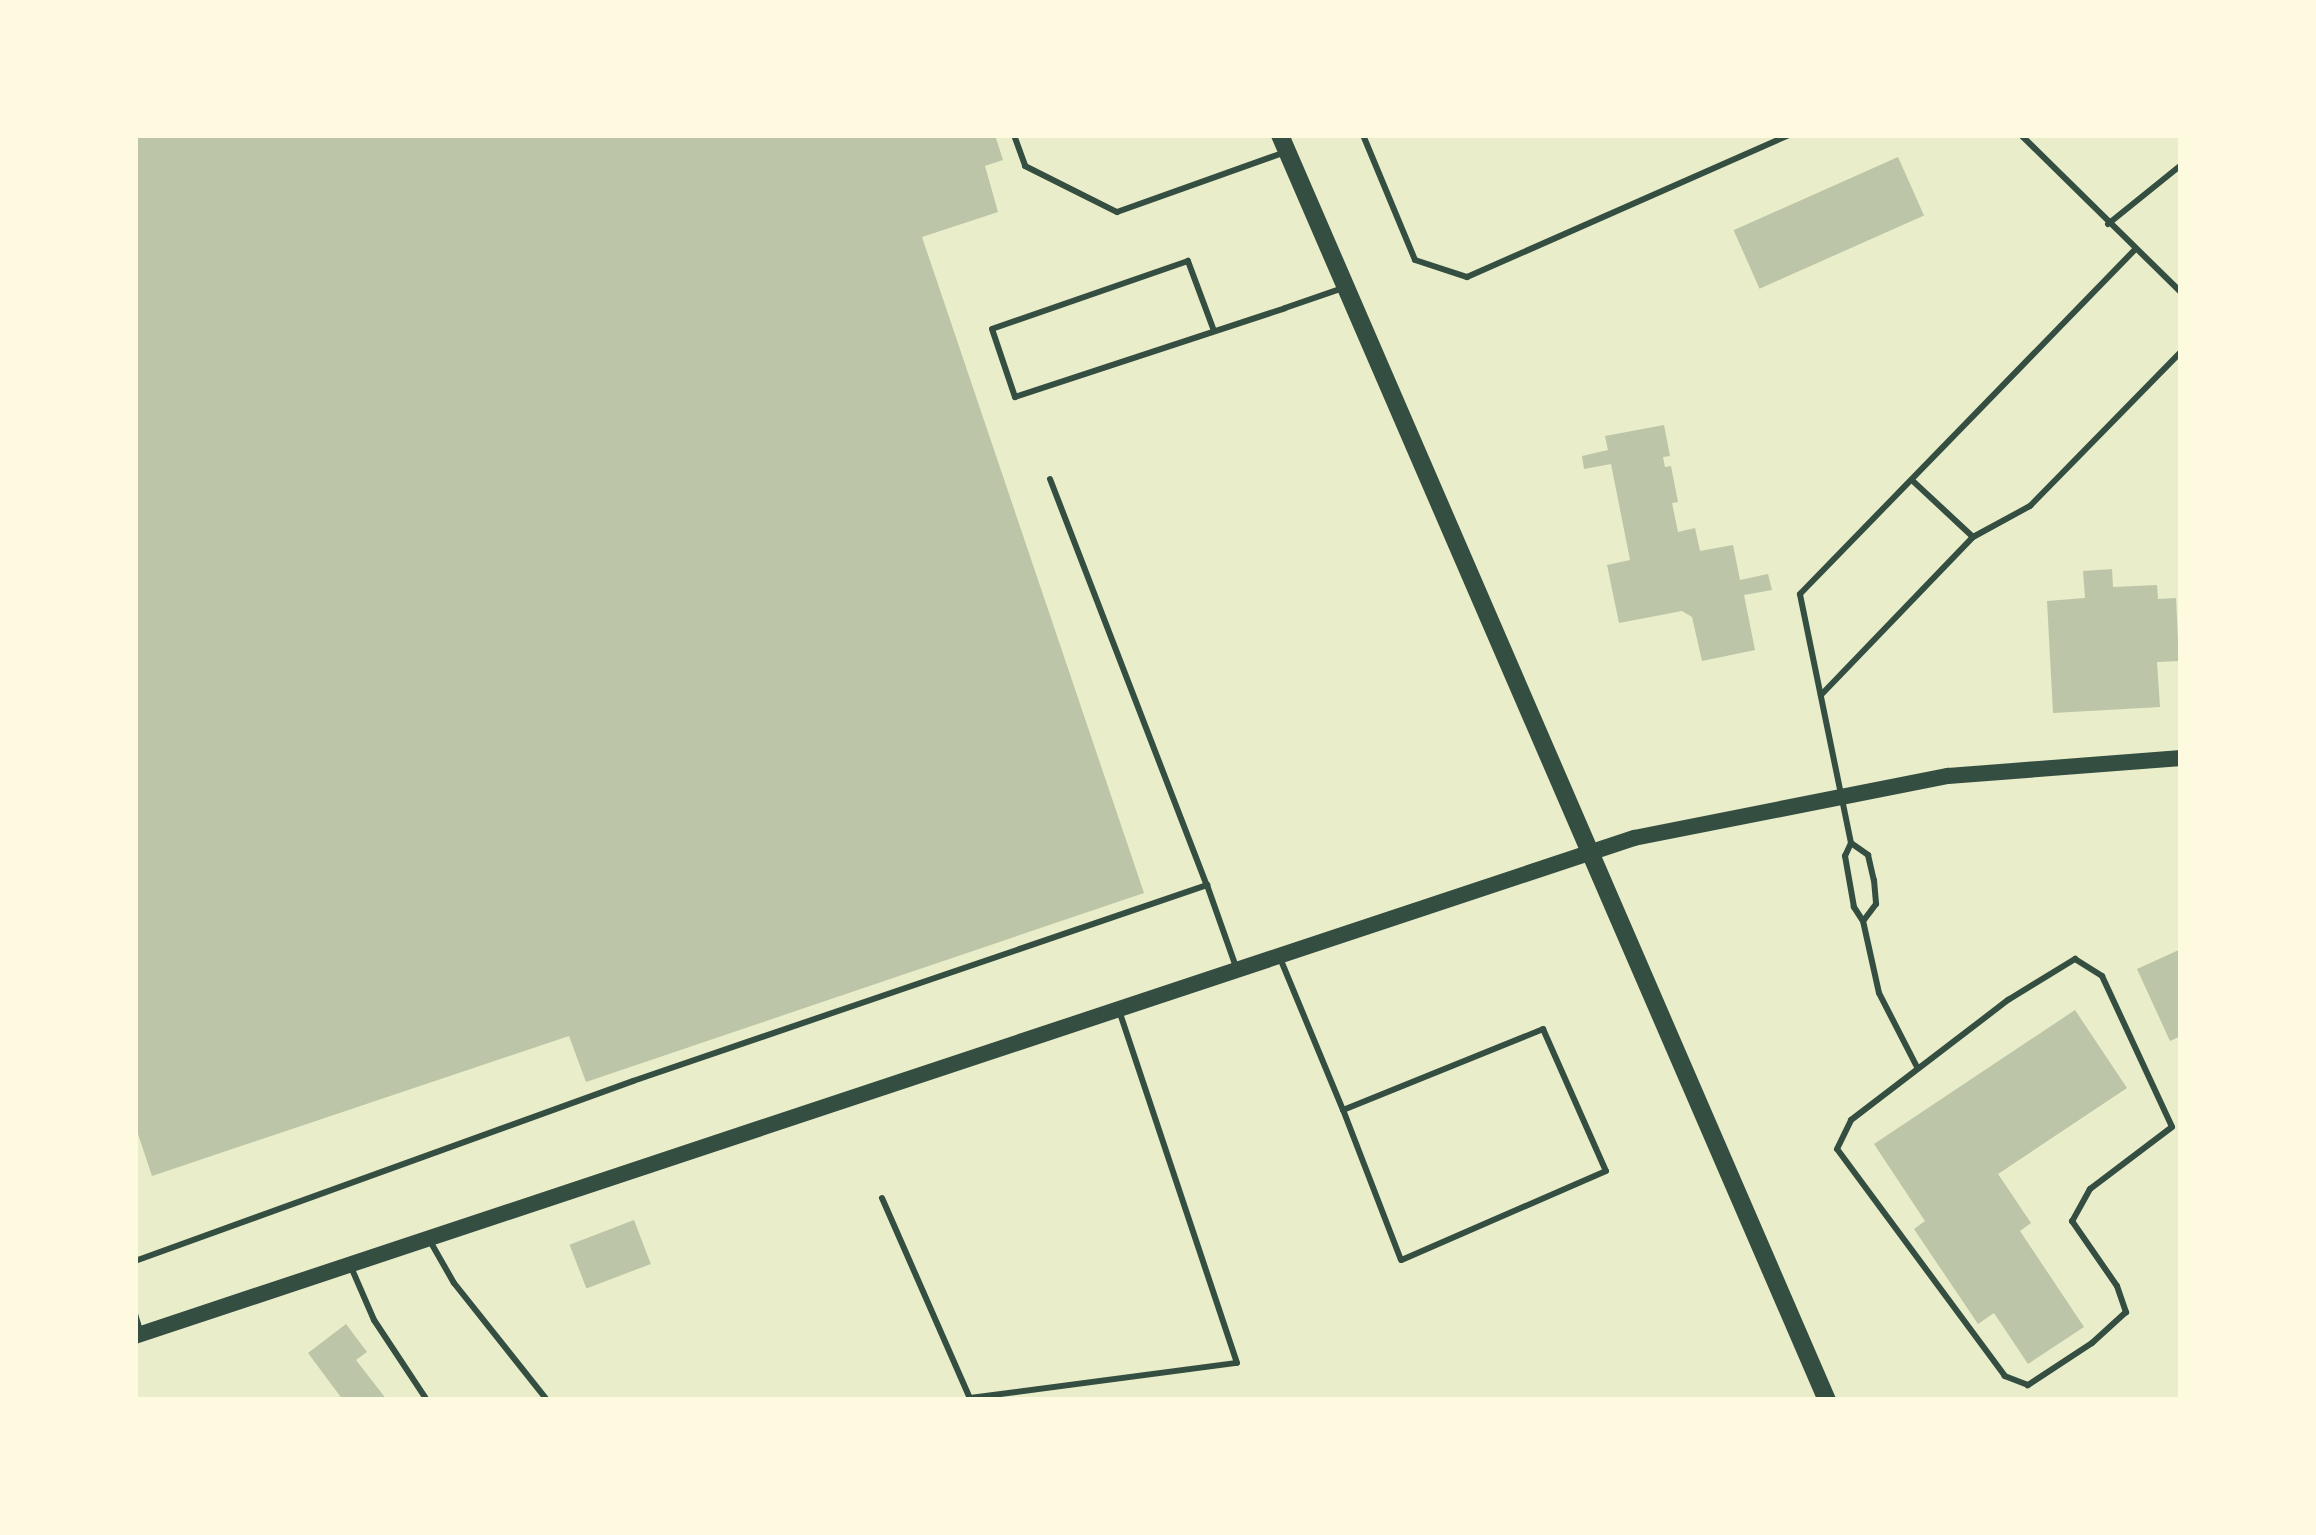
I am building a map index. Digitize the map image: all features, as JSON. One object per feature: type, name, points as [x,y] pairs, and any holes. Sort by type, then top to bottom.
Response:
[{"type":"main road","points":[[1283,143],[1827,1400]]},
{"type":"street","points":[[138,1334],[1590,851],[1842,795],[2025,767],[2181,758]]},
{"type":"lane","points":[[1014,135],[1024,166],[1117,212],[1283,143]]},
{"type":"lane","points":[[1364,135],[1414,260],[1436,272],[1467,277],[1790,135]]},
{"type":"lane","points":[[2021,135],[2181,292]]},
{"type":"lane","points":[[2108,224],[2181,165]]},
{"type":"lane","points":[[1917,1068],[1879,993],[1863,921],[1853,907],[1845,856],[1851,843],[1800,594],[2135,250]]},
{"type":"lane","points":[[1214,331],[1188,261],[992,329],[1015,397],[1214,331],[1346,287]]},
{"type":"lane","points":[[1821,695],[1973,538],[2030,506],[2181,352]]},
{"type":"lane","points":[[1050,479],[1237,968]]},
{"type":"lane","points":[[1911,479],[1973,538]]},
{"type":"lane","points":[[1851,843],[1868,855],[1874,880],[1876,904],[1863,921]]},
{"type":"lane","points":[[135,1261],[655,1073],[1208,885]]},
{"type":"lane","points":[[1278,954],[1401,1260],[1606,1171],[1543,1029],[1343,1110]]},
{"type":"lane","points":[[2075,959],[2102,976],[2172,1127],[2090,1190],[2072,1221],[2117,1286],[2126,1312],[2092,1343],[2028,1384],[2005,1376],[1837,1149],[1851,1120],[1917,1068],[2008,1000],[2075,959]]},
{"type":"lane","points":[[882,1198],[970,1399],[1238,1363],[1118,1007]]},
{"type":"lane","points":[[428,1238],[454,1283],[547,1400]]},
{"type":"lane","points":[[350,1264],[374,1320],[428,1400]]},
{"type":"lane","points":[[135,1315],[138,1334]]},
{"type":"building","points":[[135,135],[995,135],[1003,160],[985,166],[998,212],[922,237],[1144,893],[586,1082],[569,1036],[152,1176],[135,1125]]},
{"type":"building","points":[[1898,157],[1924,215],[1760,289],[1734,230]]},
{"type":"building","points":[[1664,425],[1670,456],[1663,457],[1665,467],[1671,466],[1678,532],[1695,528],[1700,551],[1733,545],[1740,580],[1768,574],[1772,590],[1744,595],[1755,650],[1702,661],[1692,617],[1682,611],[1619,623],[1607,565],[1630,560],[1611,464],[1584,469],[1582,456],[1608,450],[1605,436]]},
{"type":"building","points":[[2112,569],[2113,587],[2157,585],[2158,599],[2176,598],[2179,661],[2157,662],[2160,707],[2053,713],[2047,601],[2085,598],[2083,571]]},
{"type":"building","points":[[2181,949],[2181,1036],[2170,1041],[2137,969]]},
{"type":"building","points":[[2075,1010],[2127,1088],[1998,1174],[2031,1223],[2020,1231],[2084,1327],[2028,1364],[1994,1313],[1978,1324],[1914,1229],[1925,1221],[1874,1144]]},
{"type":"building","points":[[634,1220],[651,1264],[586,1289],[570,1245]]},
{"type":"building","points":[[346,1324],[367,1352],[356,1360],[387,1400],[343,1400],[308,1353]]}]
